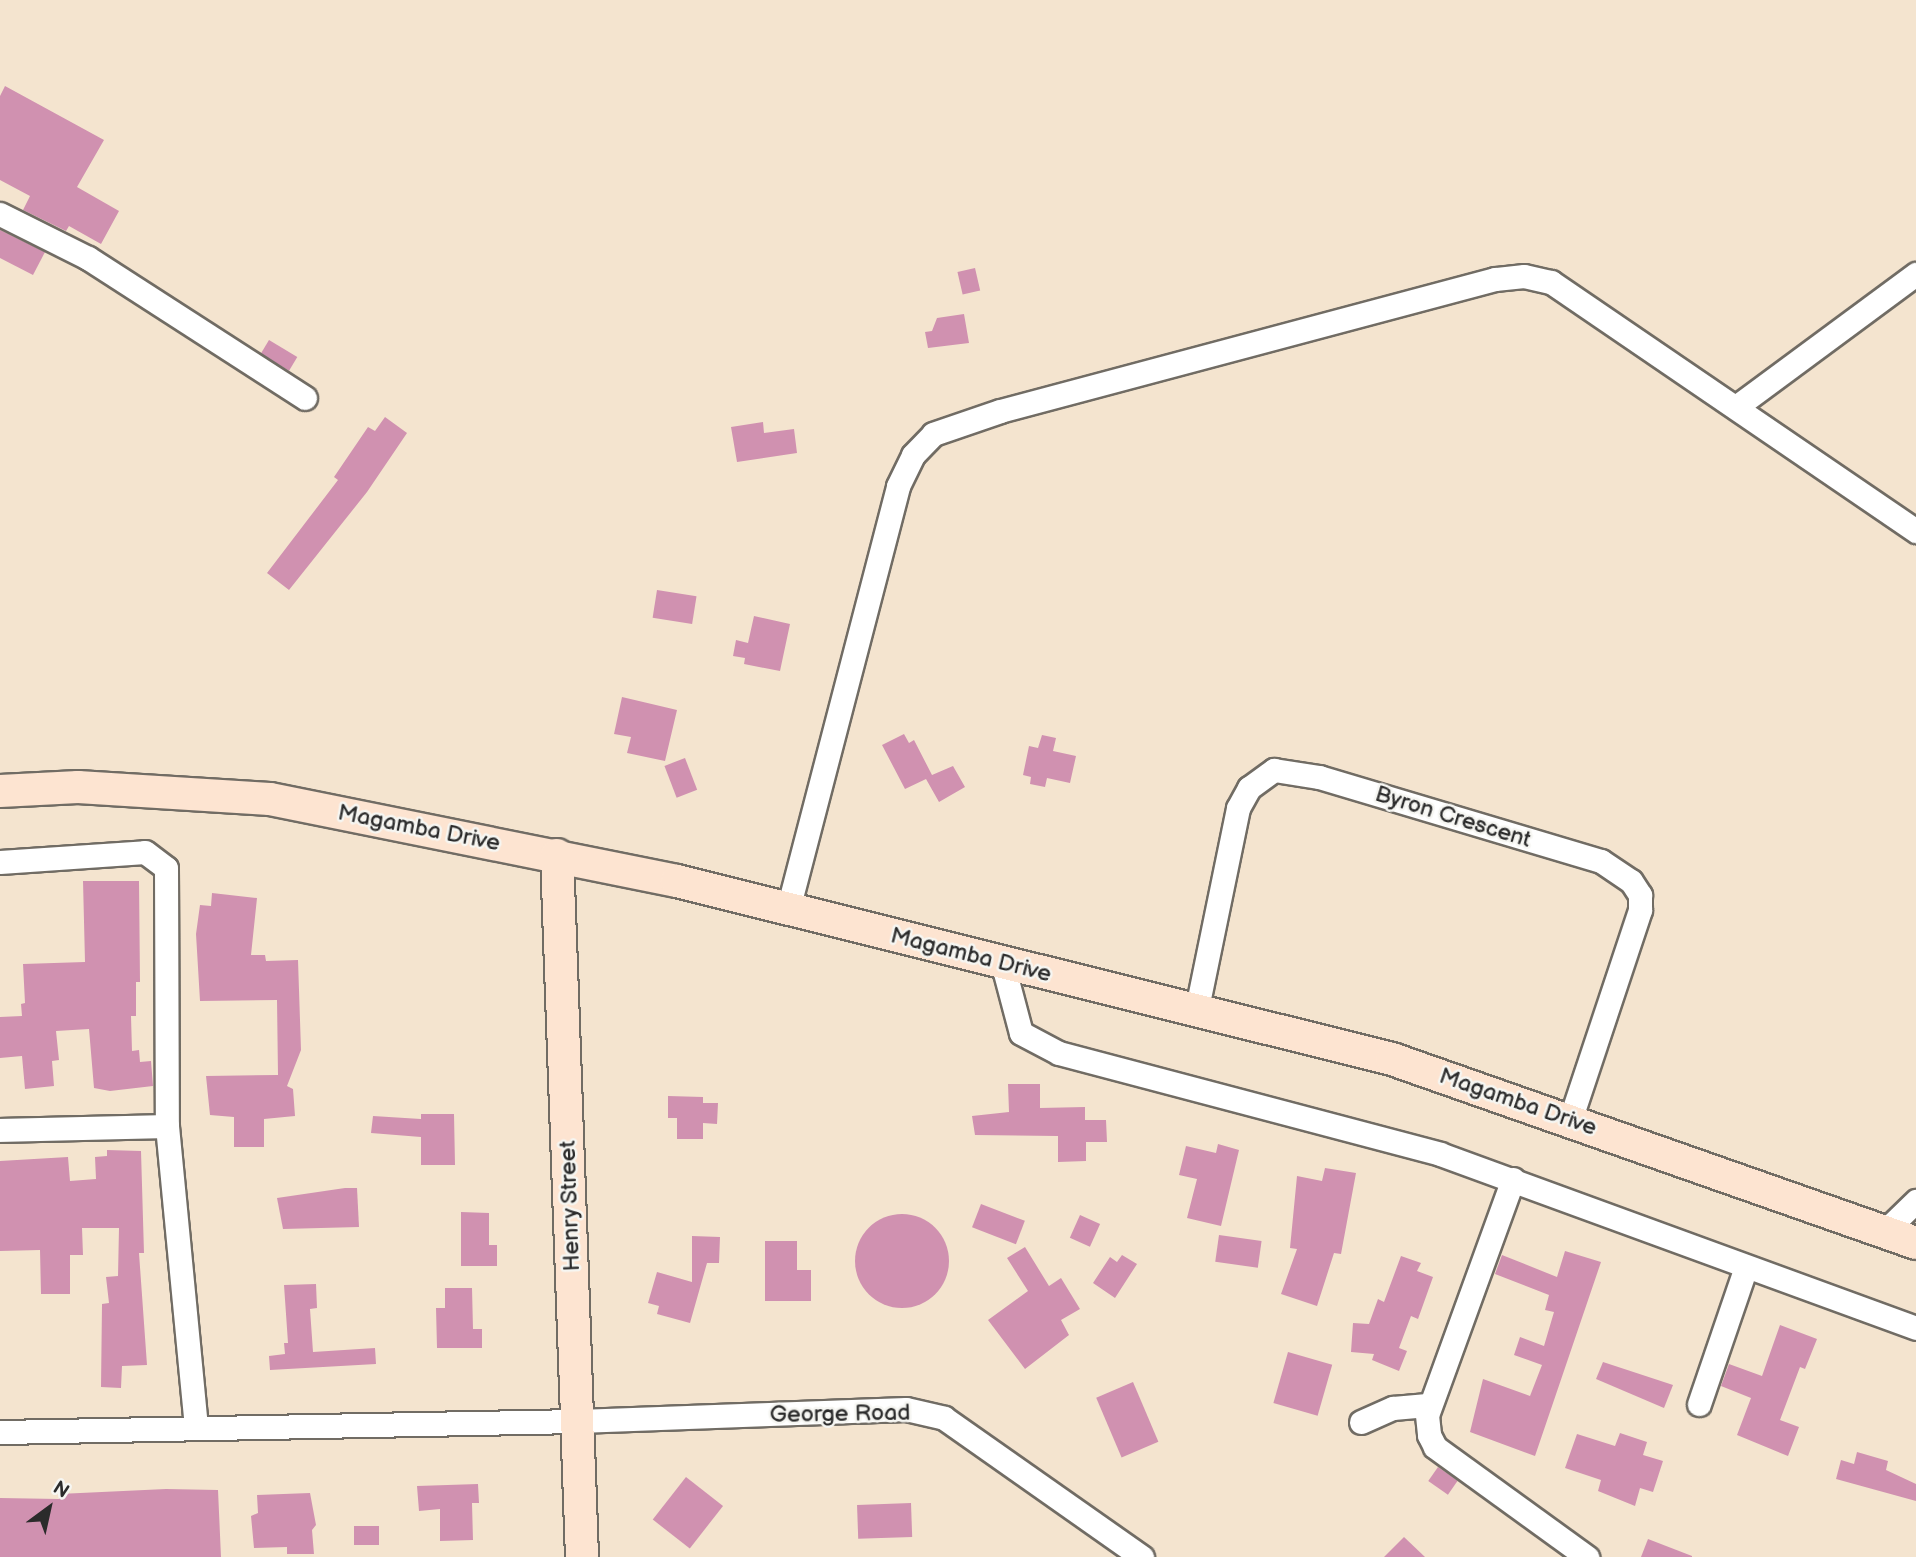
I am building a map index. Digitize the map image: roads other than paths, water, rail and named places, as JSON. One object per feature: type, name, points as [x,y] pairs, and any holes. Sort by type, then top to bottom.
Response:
[{"type":"street","points":[[0,214],[88,258],[305,398]]},
{"type":"street","points":[[1737,407],[1916,274]]},
{"type":"street","points":[[788,909],[898,485],[914,455],[933,434],[999,411],[1482,282],[1524,276],[1551,282],[1916,531]]},
{"type":"street","name":"Byron Crescent","points":[[1197,1008],[1238,808],[1249,788],[1274,770],[1319,777],[1601,860],[1631,881],[1640,895],[1640,910],[1570,1120]]},
{"type":"street","name":"Magamba Drive","points":[[0,791],[78,787],[270,799],[557,855],[788,909],[1003,965],[1197,1008],[1392,1059],[1886,1230],[1916,1243]]},
{"type":"street","points":[[0,862],[145,852],[166,868],[167,1126],[196,1426]]},
{"type":"street","name":"Henry Street","points":[[557,855],[582,1557]]},
{"type":"street","points":[[1003,965],[1016,1023],[1030,1041],[1059,1053],[1389,1139],[1513,1180],[1916,1328]]},
{"type":"street","points":[[0,1130],[167,1126]]},
{"type":"street","points":[[1513,1180],[1430,1405],[1427,1424],[1435,1447],[1587,1557]]},
{"type":"street","points":[[1886,1230],[1916,1201]]},
{"type":"street","points":[[1699,1404],[1746,1267]]},
{"type":"street","points":[[1361,1422],[1393,1408],[1430,1405]]},
{"type":"street","name":"George Road","points":[[0,1432],[196,1426],[578,1421],[906,1409],[944,1418],[1142,1557]]}]
